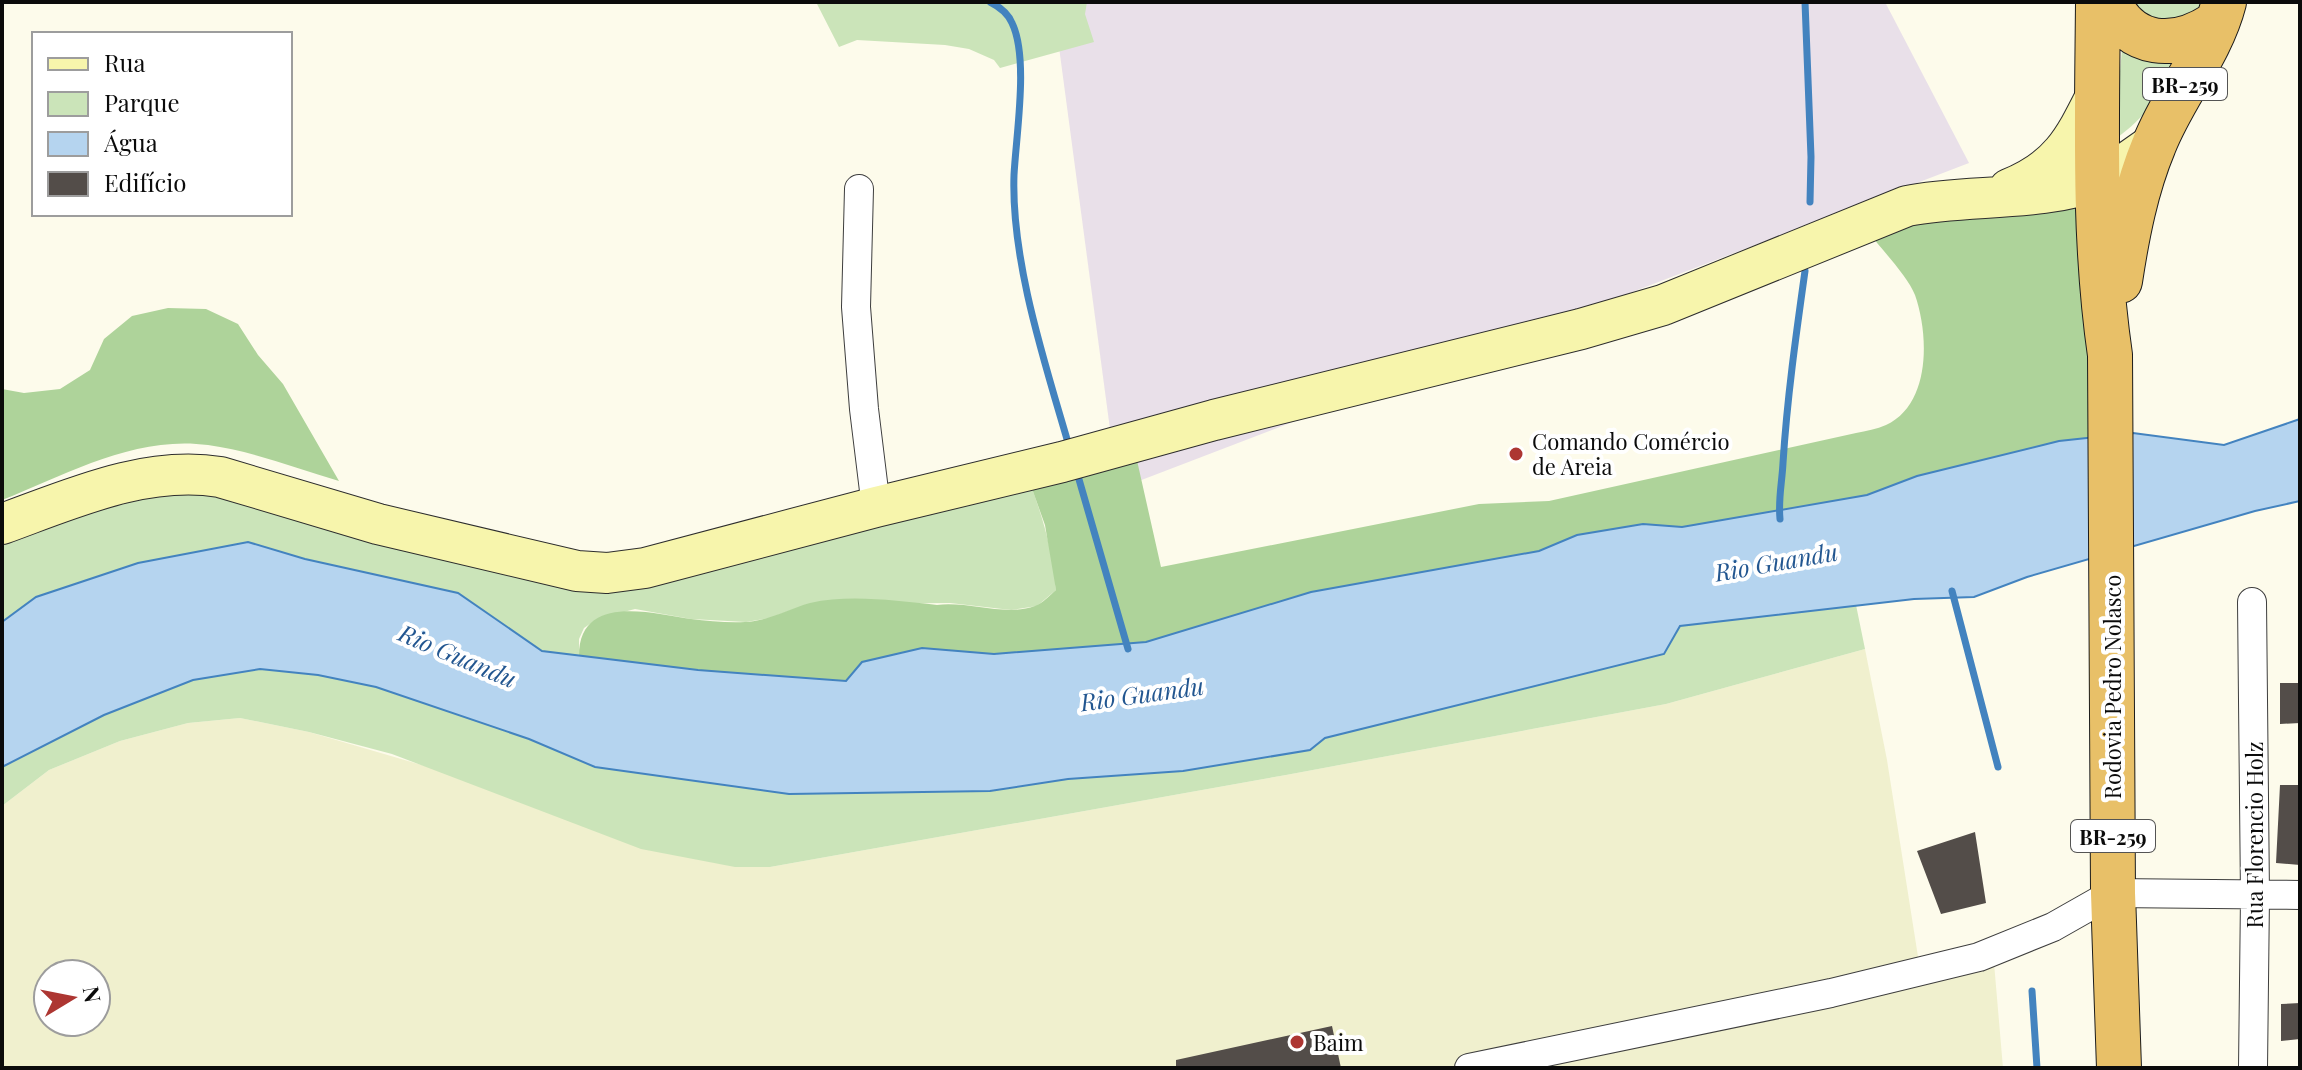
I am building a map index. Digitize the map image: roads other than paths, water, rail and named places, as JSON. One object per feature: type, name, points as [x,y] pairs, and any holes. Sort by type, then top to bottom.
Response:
[{"type":"highway","name":"Rodovia Pedro Nolasco","points":[[2098,2],[2098,180],[2110,362],[2113,893],[2119,1068]]},
{"type":"highway","points":[[2109,2],[2123,25],[2140,36],[2159,42],[2179,41],[2201,33],[2220,13]]},
{"type":"highway","name":"Rodovia Pedro Nolasco","points":[[2110,362],[2127,233],[2154,144],[2220,13]]},
{"type":"main road","points":[[1993,196],[2028,181],[2057,160],[2073,141],[2096,96]]},
{"type":"main road","points":[[2,524],[140,478],[193,473],[220,477],[378,524],[577,571],[607,573],[645,568],[1074,459],[1214,420],[1581,329],[1663,305],[1884,214],[1940,199],[2038,192],[2098,180],[2154,144]]},
{"type":"street","points":[[859,189],[856,307],[876,507]]},
{"type":"street","name":"Rua Florencio Holz","points":[[2252,602],[2253,1068]]},
{"type":"street","points":[[1469,1068],[1831,993],[1979,957],[2053,927],[2113,893],[2300,895]]},
{"type":"water","name":"Rio Guandu","points":[[2300,419],[2300,501],[2255,511],[2027,577],[1974,597],[1914,599],[1680,626],[1664,654],[1325,738],[1310,750],[1183,771],[1068,779],[990,791],[789,794],[595,767],[529,739],[376,687],[318,675],[260,669],[193,680],[104,715],[2,767],[2,622],[36,597],[138,563],[248,542],[305,559],[458,593],[542,651],[698,670],[846,681],[862,662],[922,648],[994,654],[1146,642],[1311,592],[1539,551],[1577,535],[1643,524],[1682,527],[1867,495],[1917,476],[2059,441],[2133,433],[2224,445]]},
{"type":"waterway","points":[[990,2],[1008,16],[1017,38],[1021,76],[1014,175],[1018,242],[1031,312],[1069,446]]},
{"type":"waterway","points":[[1805,2],[1810,202]]},
{"type":"waterway","points":[[1780,519],[1787,415],[1805,271]]},
{"type":"waterway","points":[[1076,469],[1128,649]]},
{"type":"waterway","points":[[1952,591],[1998,767]]},
{"type":"waterway","points":[[2032,991],[2037,1068]]},
{"type":"place","name":"Comando Comércio de Areia","points":[[1516,454]]},
{"type":"place","name":"Baim","points":[[1297,1042]]}]
